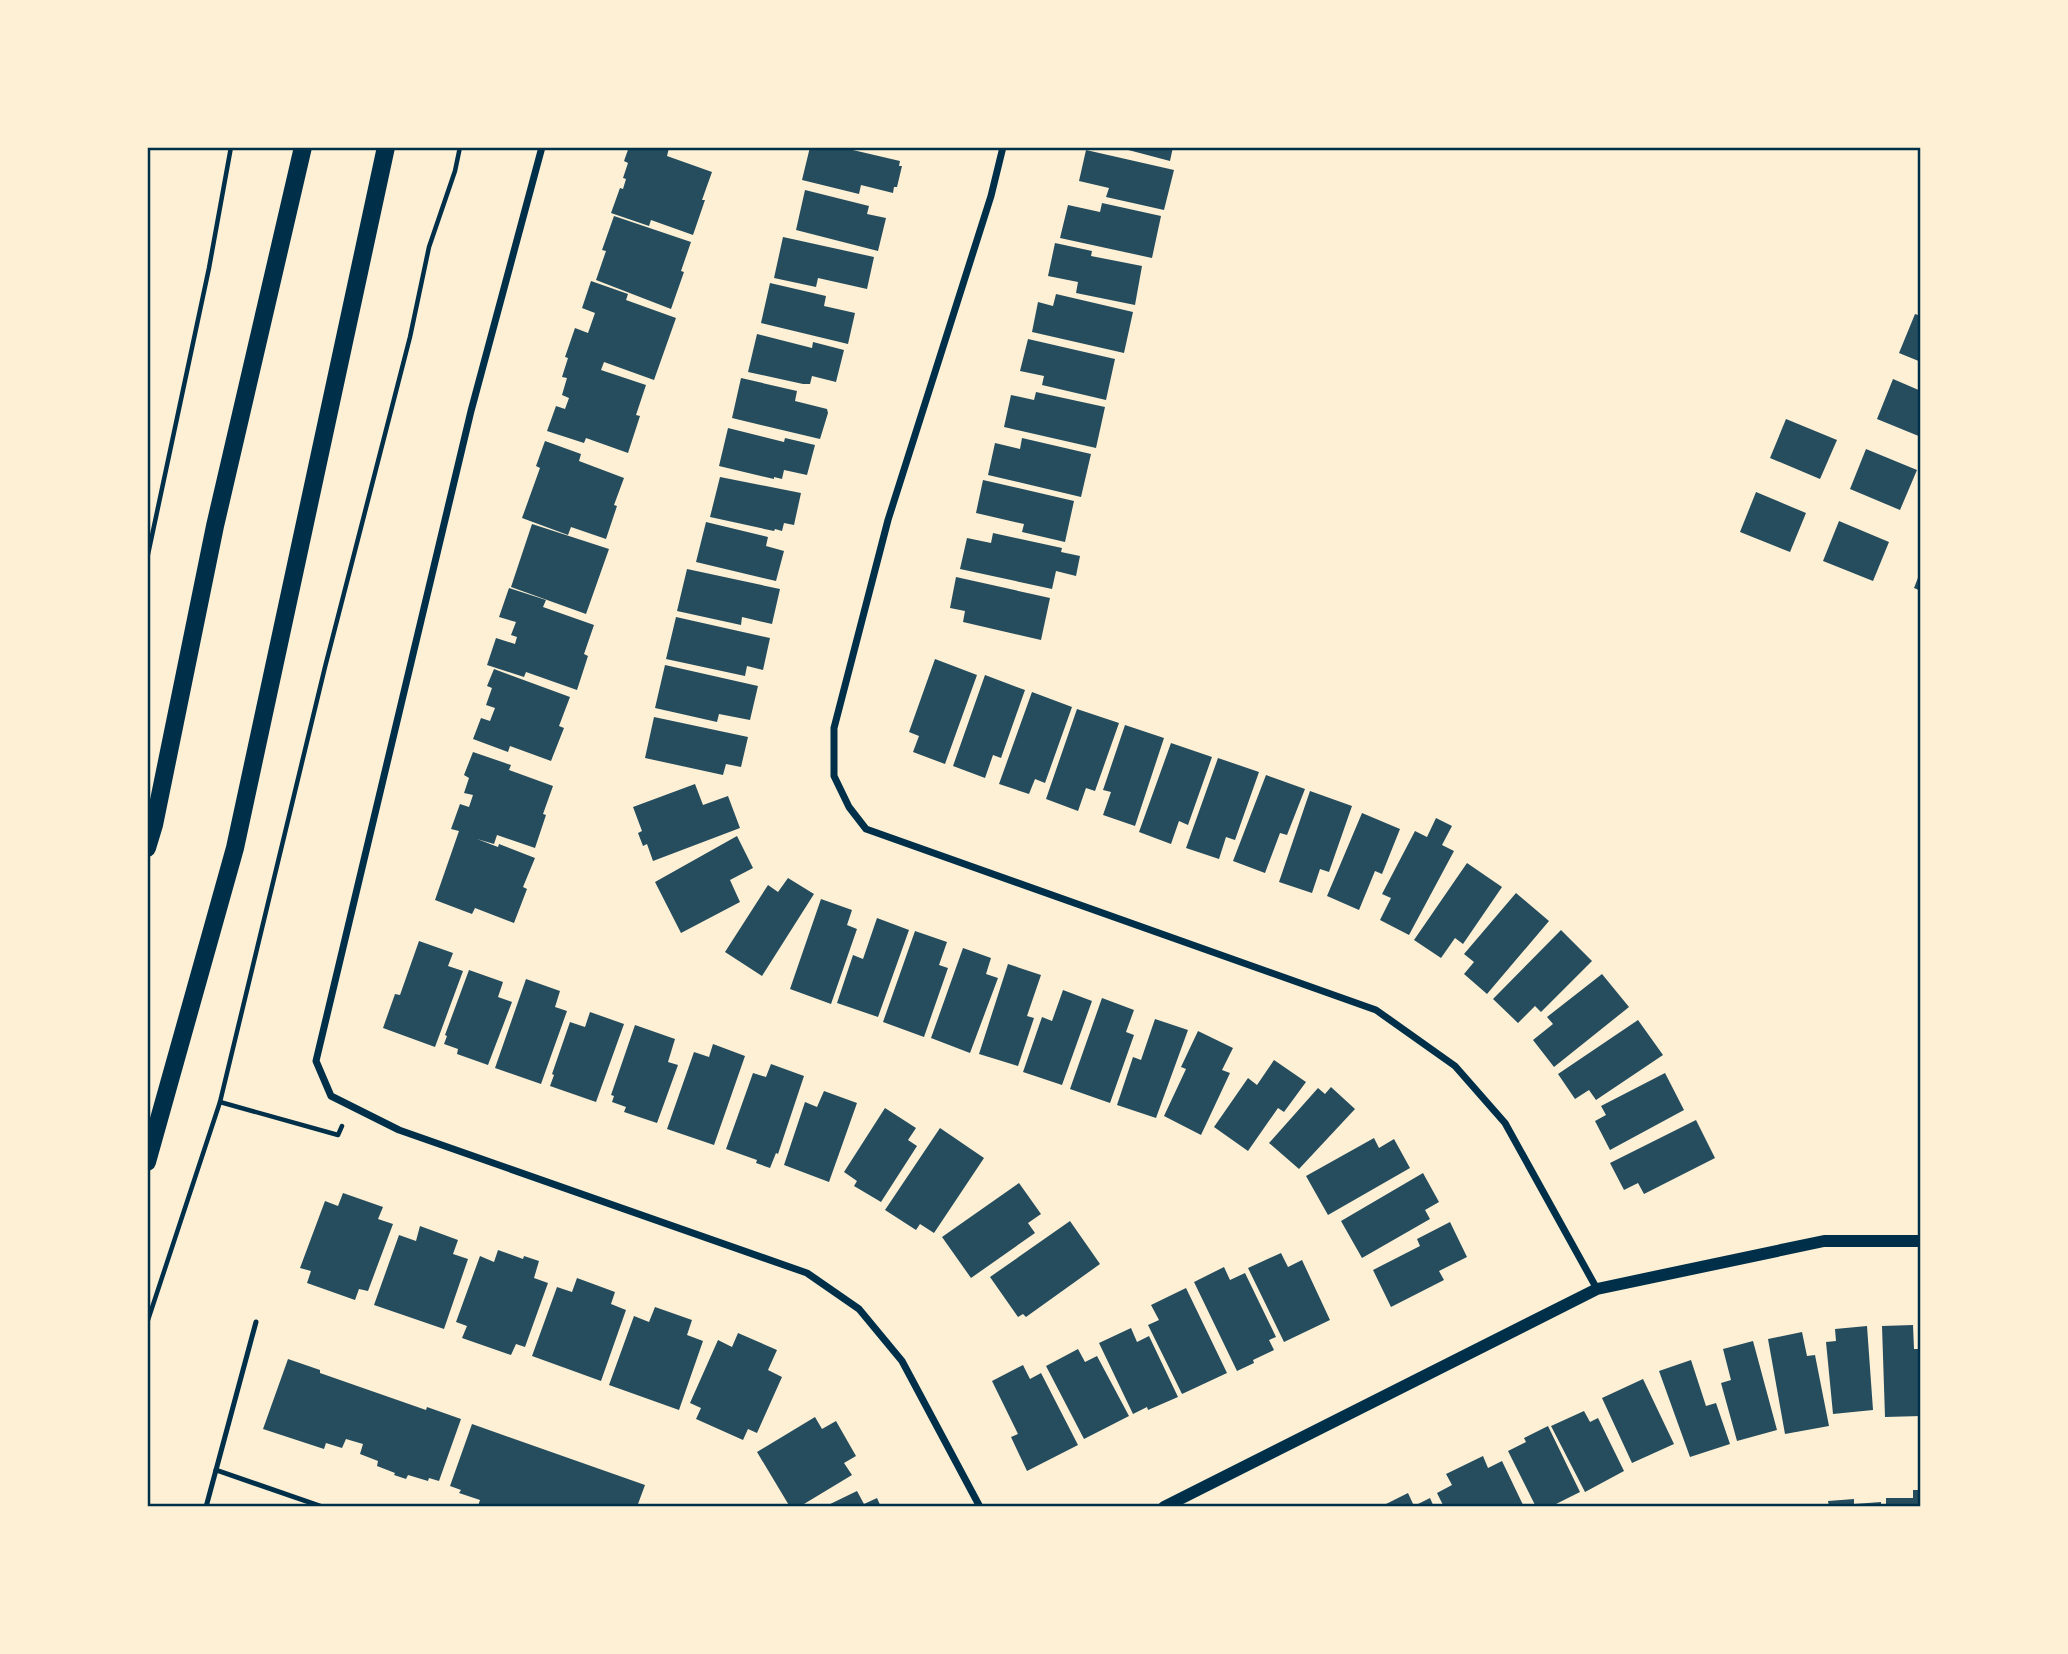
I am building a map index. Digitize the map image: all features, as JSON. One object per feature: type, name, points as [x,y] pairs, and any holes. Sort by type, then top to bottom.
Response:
[{"type":"main road","points":[[147,848],[215,526],[303,147]]},
{"type":"main road","points":[[147,1162],[235,848],[386,147]]},
{"type":"street","points":[[542,147],[471,411],[316,1061],[331,1096],[399,1130],[807,1273],[859,1309],[902,1362],[980,1507]]},
{"type":"street","points":[[1003,147],[991,196],[888,520],[834,728],[835,776],[849,807],[866,829],[1376,1010],[1455,1066],[1505,1123],[1597,1289]]},
{"type":"street","points":[[1164,1507],[1597,1289],[1824,1241],[1921,1241]]},
{"type":"lane","points":[[206,1507],[256,1322]]},
{"type":"lane","points":[[216,1470],[323,1507]]},
{"type":"path","points":[[147,559],[209,268],[231,147]]},
{"type":"path","points":[[147,1323],[220,1102],[410,337],[429,247],[455,171],[460,147]]},
{"type":"path","points":[[220,1102],[338,1135],[350,1105]]},
{"type":"building","points":[[629,147],[669,148],[667,156],[712,172],[693,235],[651,220],[649,226],[611,213],[626,179],[623,178],[628,163],[624,161]]},
{"type":"building","points":[[810,147],[840,147],[900,161],[899,166],[902,166],[897,187],[894,187],[893,193],[861,185],[859,194],[802,180]]},
{"type":"building","points":[[1117,147],[1173,147],[1170,161]]},
{"type":"building","points":[[1086,150],[1174,170],[1164,210],[1106,197],[1109,188],[1079,181]]},
{"type":"building","points":[[805,190],[869,206],[867,214],[886,218],[878,251],[796,230]]},
{"type":"building","points":[[1102,203],[1161,216],[1152,258],[1060,238],[1068,205],[1100,212]]},
{"type":"building","points":[[614,216],[691,242],[671,309],[596,280],[606,251],[602,250]]},
{"type":"building","points":[[783,237],[874,257],[867,289],[818,278],[816,287],[774,278]]},
{"type":"building","points":[[1055,243],[1092,251],[1091,256],[1142,266],[1135,305],[1076,293],[1078,282],[1048,276]]},
{"type":"building","points":[[591,281],[628,294],[626,300],[676,318],[654,380],[604,362],[601,370],[646,385],[636,415],[640,416],[628,453],[586,438],[584,443],[547,431],[556,406],[565,409],[569,398],[562,395],[567,378],[562,377],[568,358],[565,357],[575,328],[588,333],[595,313],[582,308]]},
{"type":"building","points":[[770,283],[826,296],[824,306],[855,313],[848,344],[761,323]]},
{"type":"building","points":[[1056,294],[1133,312],[1124,353],[1032,332],[1038,302],[1053,306]]},
{"type":"building","points":[[1915,314],[1921,316],[1921,362],[1899,353]]},
{"type":"building","points":[[757,334],[812,348],[813,342],[844,350],[836,382],[812,376],[810,384],[803,384],[748,372]]},
{"type":"building","points":[[1028,339],[1115,359],[1106,400],[1042,385],[1044,376],[1020,371]]},
{"type":"building","points":[[741,378],[797,391],[795,401],[827,409],[820,439],[732,418]]},
{"type":"building","points":[[1893,379],[1921,391],[1921,437],[1877,419]]},
{"type":"building","points":[[1036,392],[1105,407],[1096,448],[1004,427],[1011,395],[1034,400]]},
{"type":"building","points":[[1786,419],[1837,440],[1820,479],[1770,458]]},
{"type":"building","points":[[728,428],[784,442],[785,438],[815,445],[807,475],[784,470],[782,479],[774,479],[719,466]]},
{"type":"building","points":[[1022,438],[1091,454],[1081,497],[988,475],[995,443],[1020,449]]},
{"type":"building","points":[[545,441],[581,454],[579,461],[624,478],[606,539],[571,527],[568,535],[522,518],[540,468],[536,466]]},
{"type":"building","points":[[1866,449],[1917,470],[1900,510],[1850,489]]},
{"type":"building","points":[[720,477],[801,493],[794,525],[784,523],[782,531],[774,531],[710,517]]},
{"type":"building","points":[[983,480],[1074,501],[1065,542],[1022,532],[1024,524],[976,513]]},
{"type":"building","points":[[1756,492],[1806,513],[1790,552],[1740,532]]},
{"type":"building","points":[[1839,521],[1889,542],[1873,581],[1823,561]]},
{"type":"building","points":[[706,522],[768,537],[766,546],[784,551],[776,581],[696,562]]},
{"type":"building","points":[[532,524],[609,549],[586,614],[511,587]]},
{"type":"building","points":[[993,533],[1062,548],[1061,552],[1080,556],[1076,576],[1056,571],[1052,589],[960,569],[967,538],[991,543]]},
{"type":"building","points":[[687,569],[780,589],[772,624],[742,617],[741,625],[677,611]]},
{"type":"building","points":[[1921,570],[1921,591],[1914,588]]},
{"type":"building","points":[[956,577],[1050,598],[1041,640],[963,622],[965,611],[950,608]]},
{"type":"building","points":[[509,588],[546,600],[543,607],[594,625],[584,654],[588,656],[577,690],[526,672],[524,677],[487,665],[496,638],[515,644],[517,637],[511,635],[516,622],[499,617]]},
{"type":"building","points":[[676,617],[770,638],[763,670],[747,666],[745,676],[666,659]]},
{"type":"building","points":[[935,659],[977,675],[945,764],[913,752],[919,736],[909,732]]},
{"type":"building","points":[[665,665],[758,686],[750,720],[719,714],[717,722],[655,708]]},
{"type":"building","points":[[494,669],[570,697],[559,726],[564,728],[551,761],[510,746],[508,752],[473,739],[481,718],[490,721],[495,708],[486,705],[492,688],[487,686]]},
{"type":"building","points":[[985,675],[1025,690],[1001,758],[993,755],[985,778],[953,766]]},
{"type":"building","points":[[1032,692],[1072,707],[1045,783],[1035,779],[1029,794],[999,784]]},
{"type":"building","points":[[1077,709],[1119,723],[1095,791],[1086,788],[1078,811],[1046,799]]},
{"type":"building","points":[[654,717],[748,737],[741,767],[726,764],[723,775],[645,758]]},
{"type":"building","points":[[1125,725],[1164,738],[1135,826],[1103,815],[1111,792],[1103,790]]},
{"type":"building","points":[[1171,743],[1212,757],[1188,825],[1179,821],[1171,844],[1139,832]]},
{"type":"building","points":[[473,752],[511,765],[509,770],[553,786],[535,848],[497,835],[494,844],[477,839],[535,858],[523,887],[527,889],[514,923],[475,908],[472,914],[435,900],[459,831],[451,829],[460,804],[469,807],[473,795],[464,793],[469,778],[464,775]]},
{"type":"building","points":[[1218,758],[1259,772],[1235,840],[1226,837],[1219,859],[1186,848]]},
{"type":"building","points":[[1266,775],[1305,789],[1287,835],[1280,833],[1265,873],[1233,861]]},
{"type":"building","points":[[695,784],[703,805],[728,796],[740,828],[653,861],[647,844],[643,846],[638,833],[642,831],[633,807]]},
{"type":"building","points":[[1310,791],[1352,806],[1329,872],[1320,869],[1312,893],[1279,882]]},
{"type":"building","points":[[1362,813],[1400,829],[1382,874],[1375,871],[1359,910],[1327,896]]},
{"type":"building","points":[[1436,818],[1452,826],[1442,845],[1454,851],[1409,935],[1380,920],[1391,898],[1382,894],[1415,831],[1427,837]]},
{"type":"building","points":[[737,836],[753,868],[730,880],[740,902],[681,933],[655,882]]},
{"type":"building","points":[[1467,863],[1502,887],[1463,944],[1455,938],[1441,958],[1414,940]]},
{"type":"building","points":[[788,878],[814,894],[762,976],[725,952],[768,885],[778,892]]},
{"type":"building","points":[[1516,893],[1549,921],[1487,994],[1464,974],[1474,962],[1464,954]]},
{"type":"building","points":[[821,899],[852,910],[847,925],[857,929],[831,1004],[790,989]]},
{"type":"building","points":[[877,918],[909,930],[878,1017],[837,1003],[853,955],[863,959]]},
{"type":"building","points":[[1561,930],[1592,961],[1541,1012],[1535,1006],[1518,1023],[1493,999]]},
{"type":"building","points":[[915,931],[947,942],[939,965],[948,968],[924,1037],[883,1022]]},
{"type":"building","points":[[419,941],[453,953],[448,966],[463,971],[435,1047],[383,1028],[395,994],[400,995]]},
{"type":"building","points":[[963,948],[991,958],[986,974],[998,978],[970,1053],[931,1038]]},
{"type":"building","points":[[1008,964],[1041,975],[1027,1016],[1034,1018],[1018,1066],[979,1054]]},
{"type":"building","points":[[469,970],[503,982],[498,997],[512,1002],[488,1065],[457,1054],[458,1049],[444,1044]]},
{"type":"building","points":[[1602,974],[1629,1007],[1554,1067],[1533,1040],[1553,1024],[1547,1017]]},
{"type":"building","points":[[526,979],[560,991],[555,1007],[567,1011],[541,1084],[495,1068]]},
{"type":"building","points":[[1063,990],[1092,1001],[1062,1085],[1023,1072],[1042,1017],[1052,1021]]},
{"type":"building","points":[[1102,998],[1134,1010],[1126,1032],[1134,1035],[1110,1103],[1070,1089]]},
{"type":"building","points":[[590,1012],[624,1024],[596,1102],[550,1086],[570,1022],[585,1027]]},
{"type":"building","points":[[1155,1019],[1188,1030],[1156,1118],[1117,1105],[1133,1057],[1141,1060]]},
{"type":"building","points":[[1638,1020],[1663,1055],[1596,1100],[1589,1090],[1575,1099],[1558,1074]]},
{"type":"building","points":[[635,1025],[675,1039],[668,1062],[678,1065],[657,1123],[624,1112],[626,1107],[612,1102],[614,1096],[611,1095]]},
{"type":"building","points":[[1198,1031],[1233,1048],[1222,1070],[1230,1073],[1201,1135],[1164,1116],[1186,1069],[1181,1067]]},
{"type":"building","points":[[713,1044],[745,1056],[714,1145],[667,1129],[694,1052],[709,1057]]},
{"type":"building","points":[[1274,1060],[1306,1082],[1284,1112],[1278,1108],[1248,1151],[1214,1127],[1248,1078],[1257,1085]]},
{"type":"building","points":[[771,1064],[804,1076],[778,1154],[776,1153],[770,1168],[756,1163],[757,1160],[726,1149],[753,1073],[766,1077]]},
{"type":"building","points":[[1665,1073],[1684,1110],[1610,1150],[1595,1121],[1606,1115],[1601,1106]]},
{"type":"building","points":[[1331,1087],[1355,1109],[1299,1169],[1269,1143],[1318,1088],[1325,1094]]},
{"type":"building","points":[[824,1091],[857,1103],[829,1182],[784,1165],[805,1102],[817,1107]]},
{"type":"building","points":[[885,1108],[916,1128],[908,1140],[917,1146],[881,1202],[854,1186],[857,1181],[844,1172]]},
{"type":"building","points":[[1696,1120],[1715,1158],[1644,1194],[1638,1183],[1624,1190],[1610,1163]]},
{"type":"building","points":[[940,1128],[984,1158],[934,1233],[920,1224],[916,1230],[885,1210]]},
{"type":"building","points":[[1374,1138],[1379,1148],[1394,1139],[1410,1168],[1328,1215],[1306,1176]]},
{"type":"building","points":[[1423,1173],[1439,1202],[1425,1210],[1430,1219],[1362,1258],[1341,1221]]},
{"type":"building","points":[[1019,1183],[1041,1214],[1028,1223],[1035,1233],[971,1278],[942,1237]]},
{"type":"building","points":[[343,1193],[383,1207],[378,1219],[393,1224],[368,1291],[359,1289],[355,1300],[307,1283],[311,1271],[300,1268],[325,1201],[338,1206]]},
{"type":"building","points":[[1070,1221],[1100,1264],[1026,1317],[1023,1314],[1018,1317],[990,1277]]},
{"type":"building","points":[[1450,1222],[1467,1257],[1439,1271],[1444,1280],[1391,1307],[1373,1270],[1420,1246],[1417,1239]]},
{"type":"building","points":[[420,1226],[458,1240],[453,1254],[468,1259],[444,1329],[374,1305],[399,1235],[416,1241]]},
{"type":"building","points":[[498,1250],[523,1259],[524,1256],[539,1261],[534,1278],[548,1283],[525,1347],[516,1344],[511,1355],[462,1338],[467,1326],[456,1322],[480,1256],[494,1262]]},
{"type":"building","points":[[1281,1253],[1288,1267],[1302,1260],[1330,1320],[1284,1342],[1248,1268]]},
{"type":"building","points":[[1224,1267],[1230,1280],[1245,1273],[1276,1337],[1269,1340],[1274,1350],[1237,1371],[1194,1282]]},
{"type":"building","points":[[577,1278],[615,1292],[611,1304],[626,1310],[601,1381],[532,1356],[557,1287],[572,1292]]},
{"type":"building","points":[[1186,1288],[1227,1373],[1182,1394],[1148,1325],[1159,1320],[1151,1305]]},
{"type":"building","points":[[655,1307],[692,1320],[687,1335],[703,1341],[679,1410],[609,1385],[634,1316],[649,1322]]},
{"type":"building","points":[[1913,1325],[1914,1349],[1921,1349],[1921,1416],[1885,1417],[1882,1326]]},
{"type":"building","points":[[1867,1326],[1873,1410],[1833,1414],[1826,1342],[1836,1341],[1835,1329]]},
{"type":"building","points":[[1131,1328],[1137,1342],[1149,1336],[1178,1397],[1133,1414],[1099,1343]]},
{"type":"building","points":[[1802,1332],[1807,1356],[1815,1355],[1829,1426],[1785,1434],[1768,1339]]},
{"type":"building","points":[[738,1333],[777,1350],[768,1370],[782,1377],[757,1433],[748,1429],[743,1440],[696,1419],[701,1408],[690,1403],[718,1340],[732,1347]]},
{"type":"building","points":[[1753,1341],[1777,1430],[1737,1441],[1721,1383],[1731,1380],[1723,1349]]},
{"type":"building","points":[[1078,1349],[1085,1362],[1097,1356],[1129,1416],[1084,1439],[1046,1366]]},
{"type":"building","points":[[288,1359],[426,1410],[427,1407],[461,1419],[439,1481],[408,1475],[406,1479],[394,1475],[395,1473],[377,1466],[378,1461],[360,1454],[363,1444],[346,1439],[342,1448],[326,1443],[324,1449],[263,1429]]},
{"type":"building","points":[[1691,1360],[1706,1406],[1716,1403],[1730,1444],[1690,1457],[1659,1371]]},
{"type":"building","points":[[1023,1365],[1030,1379],[1041,1373],[1078,1445],[1027,1471],[1011,1437],[1018,1434],[992,1381]]},
{"type":"building","points":[[1643,1379],[1674,1444],[1632,1463],[1602,1398]]},
{"type":"building","points":[[1584,1411],[1590,1422],[1598,1418],[1624,1471],[1585,1492],[1551,1426]]},
{"type":"building","points":[[815,1417],[822,1429],[836,1421],[856,1456],[844,1463],[852,1475],[799,1507],[790,1507],[757,1452]]},
{"type":"building","points":[[472,1424],[645,1485],[638,1504],[644,1507],[478,1506],[480,1500],[459,1493],[461,1490],[450,1486]]},
{"type":"building","points":[[1548,1426],[1580,1492],[1550,1507],[1536,1507],[1508,1451],[1526,1442],[1524,1438]]},
{"type":"building","points":[[1483,1456],[1488,1468],[1502,1461],[1524,1507],[1444,1507],[1437,1493],[1452,1485],[1446,1474]]},
{"type":"building","points":[[1913,1490],[1921,1490],[1921,1507],[1886,1507],[1886,1498],[1913,1498]]},
{"type":"building","points":[[857,1491],[864,1504],[877,1498],[881,1507],[824,1507]]},
{"type":"building","points":[[1408,1493],[1414,1506],[1430,1498],[1434,1507],[1380,1507]]},
{"type":"building","points":[[1854,1499],[1854,1504],[1881,1502],[1881,1507],[1829,1507],[1828,1501]]}]
